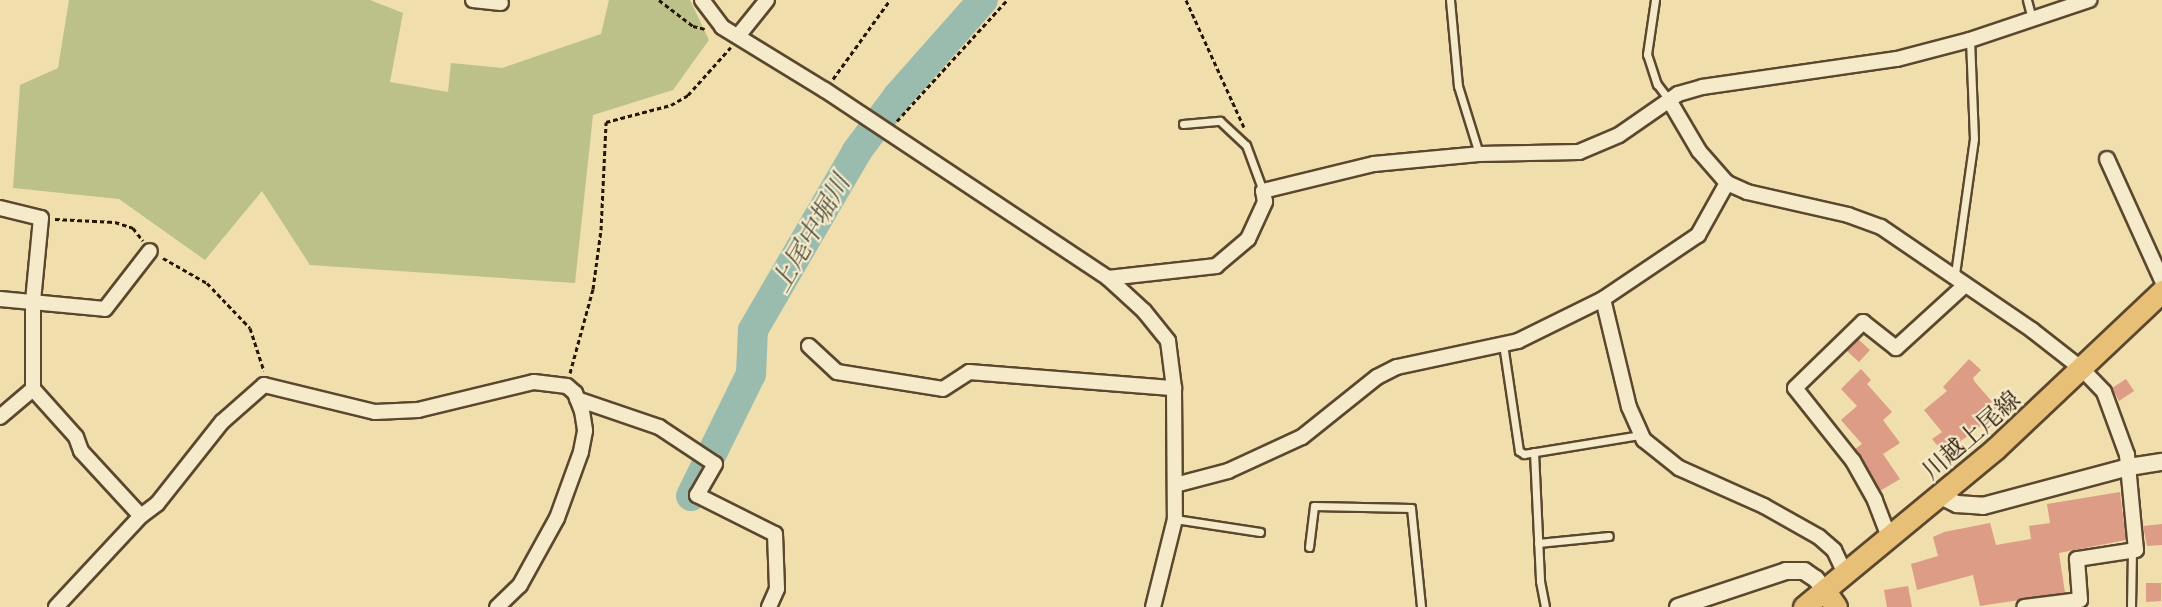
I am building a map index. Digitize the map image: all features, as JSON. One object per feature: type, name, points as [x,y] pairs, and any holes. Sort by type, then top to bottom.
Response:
[{"type":"main road","name":"川越上尾線","points":[[1804,607],[1830,599],[1845,574],[1941,496],[2083,370],[2162,291]]},
{"type":"street","points":[[473,0],[501,3]]},
{"type":"street","points":[[702,0],[722,27],[825,90],[1108,278],[1144,311],[1168,341],[1174,388],[1175,519],[1153,607]]},
{"type":"street","points":[[738,36],[767,0]]},
{"type":"street","points":[[1108,278],[1216,266],[1248,239],[1265,202],[1263,191],[1374,164],[1479,154],[1579,152],[1597,147],[1669,100],[1710,85],[1845,69],[1970,40],[2089,0]]},
{"type":"street","points":[[1669,100],[1699,151],[1727,183],[1881,227],[1954,274],[1965,285],[2032,330],[2083,370],[2104,392],[2129,467],[2136,550],[2077,559],[2080,600],[2024,607]]},
{"type":"street","points":[[2107,159],[2162,280]]},
{"type":"street","points":[[1175,486],[1228,471],[1302,438],[1377,377],[1397,367],[1518,341],[1603,299],[1698,235],[1727,183]]},
{"type":"street","points":[[0,208],[41,218],[33,301],[33,389],[76,438],[81,451],[141,516]]},
{"type":"street","points":[[0,298],[105,309],[150,250]]},
{"type":"street","points":[[1889,537],[1875,500],[1853,461],[1795,388],[1863,322],[1896,348],[1965,285]]},
{"type":"street","points":[[1603,299],[1629,406],[1640,435],[1679,468],[1764,506],[1819,537],[1834,550],[1845,574]]},
{"type":"street","points":[[809,346],[837,372],[943,389],[969,372],[1174,388]]},
{"type":"street","points":[[56,607],[141,516],[157,504],[177,482],[222,422],[264,384],[375,412],[418,410],[534,382],[567,387],[578,399],[660,427],[715,464],[697,495],[775,534],[777,589],[769,607]]},
{"type":"street","points":[[0,417],[33,389]]},
{"type":"street","points":[[497,607],[520,585],[557,518],[585,431],[578,399]]},
{"type":"street","points":[[1941,496],[1957,504],[1983,506],[2129,467],[2162,462]]},
{"type":"street","points":[[1678,607],[1786,571],[1804,571],[1816,579],[1830,599]]},
{"type":"lane","points":[[1450,0],[1458,86],[1479,154]]},
{"type":"lane","points":[[1655,0],[1647,54],[1657,84],[1669,100]]},
{"type":"lane","points":[[2027,0],[2032,19]]},
{"type":"lane","points":[[1954,274],[1974,139],[1970,40]]},
{"type":"lane","points":[[1183,124],[1220,121],[1246,145],[1263,191]]},
{"type":"lane","points":[[1503,344],[1519,451],[1534,452],[1640,435]]},
{"type":"lane","points":[[1534,452],[1538,543],[1545,607]]},
{"type":"lane","points":[[1310,547],[1314,506],[1411,508],[1420,607]]},
{"type":"lane","points":[[1175,519],[1260,532]]},
{"type":"lane","points":[[1538,543],[1609,536]]},
{"type":"lane","points":[[2131,607],[2132,551]]},
{"type":"path","points":[[659,0],[693,26],[714,30],[722,27]]},
{"type":"path","points":[[825,90],[890,0]]},
{"type":"path","points":[[879,128],[1007,0]]},
{"type":"path","points":[[1186,0],[1243,123],[1246,145]]},
{"type":"path","points":[[567,387],[594,289],[601,230],[606,122],[671,105],[688,95],[706,80],[738,36]]},
{"type":"path","points":[[41,218],[115,222],[133,228],[150,250],[207,283],[250,328],[265,362],[264,384]]},
{"type":"green space","points":[[69,0],[370,0],[403,13],[390,82],[448,92],[451,63],[502,68],[601,34],[609,0],[690,0],[709,40],[673,90],[593,115],[575,283],[310,265],[262,191],[205,260],[119,199],[13,188],[20,85],[58,68]]},
{"type":"building","points":[[1858,339],[1870,350],[1859,362],[1847,351]]},
{"type":"building","points":[[1969,359],[1981,370],[1973,378],[1975,382],[2000,411],[1944,454],[1932,439],[1942,432],[1924,410],[1947,391],[1943,387]]},
{"type":"building","points":[[1861,369],[1871,380],[1867,384],[1892,412],[1883,420],[1900,443],[1883,454],[1900,479],[1880,491],[1855,449],[1862,444],[1841,420],[1857,406],[1841,389]]},
{"type":"building","points":[[2126,379],[2134,391],[2119,401],[2112,388]]},
{"type":"building","points":[[2120,492],[2126,540],[2059,553],[2065,593],[1980,606],[1973,575],[1917,590],[1911,564],[1938,556],[1933,537],[1944,532],[1990,523],[1996,545],[2031,539],[2029,526],[2050,523],[2047,504]]},
{"type":"building","points":[[2162,524],[2162,545],[2147,546],[2143,526]]},
{"type":"building","points":[[2146,583],[2161,583],[2161,601],[2146,602]]},
{"type":"building","points":[[1908,586],[1912,607],[1887,607],[1884,590]]},
{"type":"waterway","name":"上尾中堀川","points":[[691,496],[751,374],[753,330],[857,151],[898,96],[983,0]]}]
